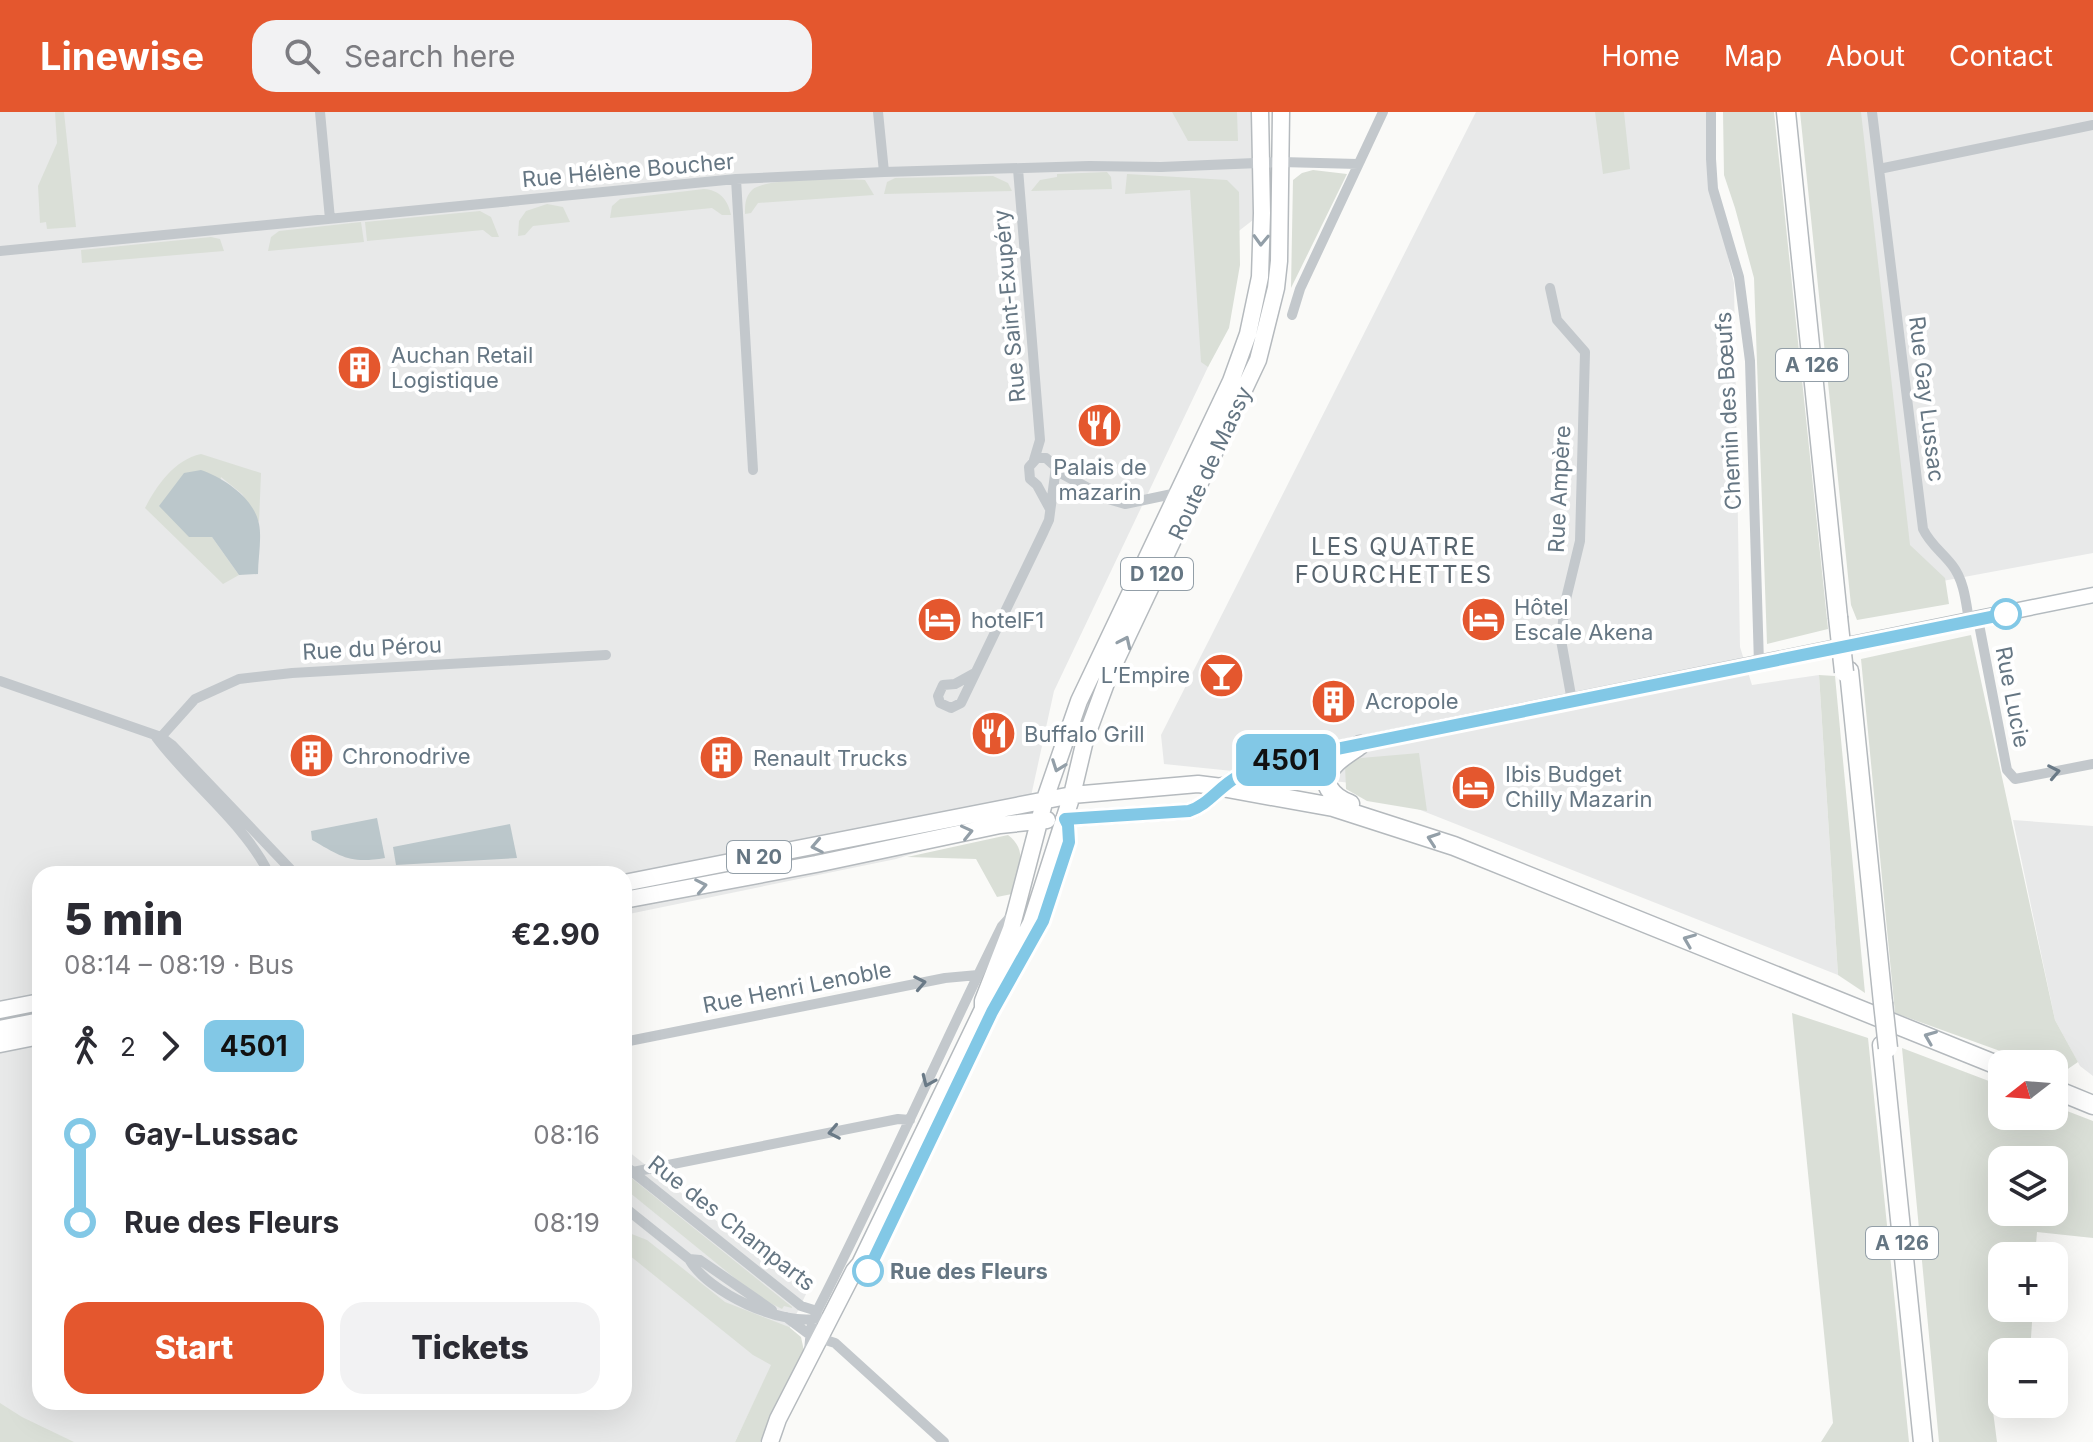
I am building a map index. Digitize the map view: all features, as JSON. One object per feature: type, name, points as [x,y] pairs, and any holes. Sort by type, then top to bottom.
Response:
[{"type":"highway","name":"A 126","points":[[1788,112],[1926,1442]]},
{"type":"highway","points":[[1360,745],[1333,765],[1328,783],[1336,799],[1355,805],[1364,816],[1478,856],[1988,1061]]},
{"type":"highway","name":"N 20","points":[[1222,787],[1333,807],[1364,816]]},
{"type":"highway","points":[[2068,1095],[2093,1105]]},
{"type":"main road","name":"Route de Massy","points":[[983,1009],[1016,910],[1045,799],[1079,701],[1231,381],[1248,334],[1260,277],[1260,112]]},
{"type":"main road","name":"Route de Massy","points":[[983,1009],[1010,967],[1031,923],[1065,819],[1085,740],[1109,675],[1258,360],[1276,288],[1279,261],[1281,112]]},
{"type":"main road","name":"N 20","points":[[632,881],[1045,799],[1198,784],[1222,787]]},
{"type":"main road","name":"N 20","points":[[632,898],[1000,825],[1065,819]]},
{"type":"main road","points":[[0,1010],[32,1004]]},
{"type":"main road","name":"D 120","points":[[773,1436],[785,1422],[820,1337],[860,1274],[860,1264],[983,1009]]},
{"type":"main road","points":[[0,1029],[32,1023]]},
{"type":"main road","points":[[0,1044],[32,1038]]},
{"type":"main road","points":[[773,1436],[778,1419],[820,1337],[821,1314],[860,1264]]},
{"type":"street","points":[[320,112],[330,219]]},
{"type":"street","points":[[878,112],[884,172]]},
{"type":"street","points":[[1292,315],[1300,289],[1383,112]]},
{"type":"street","name":"Chemin des Bœufs","points":[[1711,112],[1713,189],[1739,277],[1750,361],[1759,664]]},
{"type":"street","name":"Rue Gay Lussac","points":[[1872,112],[1923,529],[1928,540],[1953,566],[1973,620]]},
{"type":"street","points":[[1879,169],[2093,125]]},
{"type":"street","points":[[1261,162],[1358,164]]},
{"type":"street","name":"Rue Hélène Boucher","points":[[0,251],[736,179],[1261,162]]},
{"type":"street","name":"Rue Saint-Exupéry","points":[[1018,169],[1040,440],[1034,460]]},
{"type":"street","points":[[736,179],[753,470]]},
{"type":"street","name":"Rue Ampère","points":[[1550,288],[1557,320],[1585,352],[1580,541],[1565,603],[1561,640],[1572,701]]},
{"type":"street","name":"Rue Saint-Exupéry","points":[[1040,440],[1050,460]]},
{"type":"street","points":[[962,699],[961,689],[955,684],[946,683],[940,688],[938,700],[943,706],[951,708],[958,705],[962,699],[975,673],[1043,533],[1050,509],[1056,475],[1050,460],[1042,457],[1034,460],[1028,471],[1050,509]]},
{"type":"street","points":[[1056,475],[1125,504],[1177,493]]},
{"type":"street","points":[[1037,485],[1045,486],[1056,475]]},
{"type":"street","points":[[1222,787],[1254,769],[1360,745],[2093,595]]},
{"type":"street","name":"Rue Lucie","points":[[1973,620],[2007,770],[2015,779],[2093,764]]},
{"type":"street","name":"Rue du Pérou","points":[[158,736],[195,699],[239,679],[292,673],[606,655]]},
{"type":"street","points":[[955,684],[975,673]]},
{"type":"street","points":[[0,681],[158,736],[172,745],[287,866]]},
{"type":"street","points":[[158,736],[188,778],[241,833],[265,866]]},
{"type":"street","name":"N 20","points":[[1065,819],[1189,811],[1206,802],[1222,787]]},
{"type":"street","name":"Route de Massy","points":[[821,1314],[961,1010],[1002,926],[1016,910]]},
{"type":"street","name":"Rue Henri Lenoble","points":[[632,1040],[945,978],[978,975]]},
{"type":"street","points":[[632,1168],[898,1119],[910,1120]]},
{"type":"street","name":"Rue des Champarts","points":[[632,1171],[801,1306],[821,1314]]},
{"type":"street","name":"Rue des Champarts","points":[[632,1213],[732,1296],[761,1311],[782,1316],[820,1337],[944,1442]]},
{"type":"street","name":"Rue des Champarts","points":[[782,1316],[821,1314]]},
{"type":"shaded area","points":[[0,112],[1260,112],[1262,213],[1213,251],[1208,367],[1054,691],[1026,819],[896,859],[632,913],[632,866],[32,866],[32,1410],[632,1410],[632,1154],[807,1292],[735,1442],[39,1442],[0,1428]]},
{"type":"shaded area","points":[[55,112],[64,112],[76,227],[47,229],[46,222],[40,223],[38,186],[57,143]]},
{"type":"shaded area","points":[[1172,112],[1237,112],[1238,141],[1188,141]]},
{"type":"shaded area","points":[[1476,112],[1706,112],[1707,166],[1734,283],[1740,647],[1752,685],[1819,675],[1838,975],[1352,783],[1164,764],[1161,735]]},
{"type":"shaded area","points":[[1595,112],[1624,112],[1630,169],[1603,174]]},
{"type":"shaded area","points":[[1723,112],[1774,112],[1828,629],[1767,644],[1754,278],[1724,175]]},
{"type":"shaded area","points":[[1800,112],[1861,112],[1910,545],[1945,578],[1949,604],[1857,620],[1851,605]]},
{"type":"shaded area","points":[[1857,112],[2093,112],[2093,553],[1878,593]]},
{"type":"shaded area","points":[[1313,170],[1347,174],[1291,288],[1293,180]]},
{"type":"shaded area","points":[[1107,172],[1111,177],[1112,189],[1031,191],[1040,180],[1057,177],[1057,174]]},
{"type":"shaded area","points":[[1127,174],[1227,180],[1239,192],[1240,265],[1229,328],[1208,367],[1201,362],[1190,190],[1125,194]]},
{"type":"shaded area","points":[[993,176],[1008,183],[1012,191],[884,194],[887,182],[895,178]]},
{"type":"shaded area","points":[[806,180],[865,180],[874,195],[758,203],[751,213],[745,214],[748,195],[760,186]]},
{"type":"shaded area","points":[[704,189],[715,191],[722,197],[731,215],[722,215],[712,208],[610,218],[612,206],[620,199]]},
{"type":"shaded area","points":[[547,204],[563,207],[570,222],[533,226],[525,235],[518,236],[519,221],[526,211]]},
{"type":"shaded area","points":[[480,211],[491,217],[499,237],[492,237],[483,230],[367,241],[365,222]]},
{"type":"shaded area","points":[[361,222],[364,242],[268,251],[271,237],[279,231]]},
{"type":"shaded area","points":[[211,237],[220,239],[224,251],[82,263],[81,250]]},
{"type":"shaded area","points":[[201,454],[261,473],[259,522],[242,494],[221,477],[212,537],[239,575],[223,584],[145,508],[161,482],[175,468]]},
{"type":"shaded area","points":[[201,470],[237,490],[256,515],[260,536],[258,574],[239,575],[212,537],[189,537],[159,506],[184,473]]},
{"type":"shaded area","points":[[1971,635],[2055,1020],[2078,1062],[2068,1069],[2068,1050],[1997,1050],[1895,1013],[1861,659]]},
{"type":"shaded area","points":[[1819,675],[1835,676],[1865,993],[1838,975]]},
{"type":"shaded area","points":[[1419,753],[1427,811],[1367,801],[1346,789],[1345,765],[1361,758]]},
{"type":"shaded area","points":[[377,818],[385,858],[347,858],[312,840],[311,831]]},
{"type":"shaded area","points":[[2013,820],[2093,826],[2093,1076],[2080,1066],[2055,1020]]},
{"type":"shaded area","points":[[510,824],[517,858],[396,865],[393,847]]},
{"type":"shaded area","points":[[1008,835],[1015,841],[1020,855],[1012,894],[997,897],[976,859],[907,857]]},
{"type":"shaded area","points":[[1792,1013],[1868,1038],[1909,1442],[1821,1442],[1833,1423]]},
{"type":"shaded area","points":[[1902,1048],[1988,1081],[1988,1130],[2068,1130],[2068,1111],[2093,1121],[2093,1238],[2037,1232],[2036,1242],[1988,1242],[1988,1322],[2032,1322],[2031,1338],[1988,1338],[1988,1418],[1994,1418],[1997,1442],[1939,1442]]},
{"type":"shaded area","points":[[632,1178],[792,1308],[784,1306],[782,1309],[758,1297],[632,1195]]},
{"type":"shaded area","points":[[632,1234],[647,1240],[725,1302],[789,1327],[801,1337],[804,1351],[799,1369],[760,1442],[735,1442],[771,1365],[753,1355],[632,1257]]},
{"type":"shaded area","points":[[0,1403],[22,1417],[74,1442],[0,1442]]},
{"type":"bus line","name":"4501","points":[[868,1271],[992,1012],[1043,921],[1069,842],[1065,819],[1189,811],[1206,802],[1237,776],[1292,758],[2006,614]]},
{"type":"place","name":"Auchan Retail Logistique","points":[[360,368]]},
{"type":"place","name":"Palais de mazarin","points":[[1100,426]]},
{"type":"place","name":"hotelF1","points":[[940,620]]},
{"type":"place","name":"Hôtel Escale Akena","points":[[1483,620]]},
{"type":"place","name":"L’Empire","points":[[1221,675]]},
{"type":"place","name":"Acropole","points":[[1334,701]]},
{"type":"place","name":"Buffalo Grill","points":[[993,734]]},
{"type":"place","name":"Chronodrive","points":[[311,756]]},
{"type":"place","name":"Renault Trucks","points":[[722,758]]},
{"type":"place","name":"Ibis Budget Chilly Mazarin","points":[[1474,787]]},
{"type":"place","name":"Rue des Fleurs","points":[[868,1271]]},
{"type":"district","name":"LES QUATRE FOURCHETTES","points":[[1394,560]]}]
